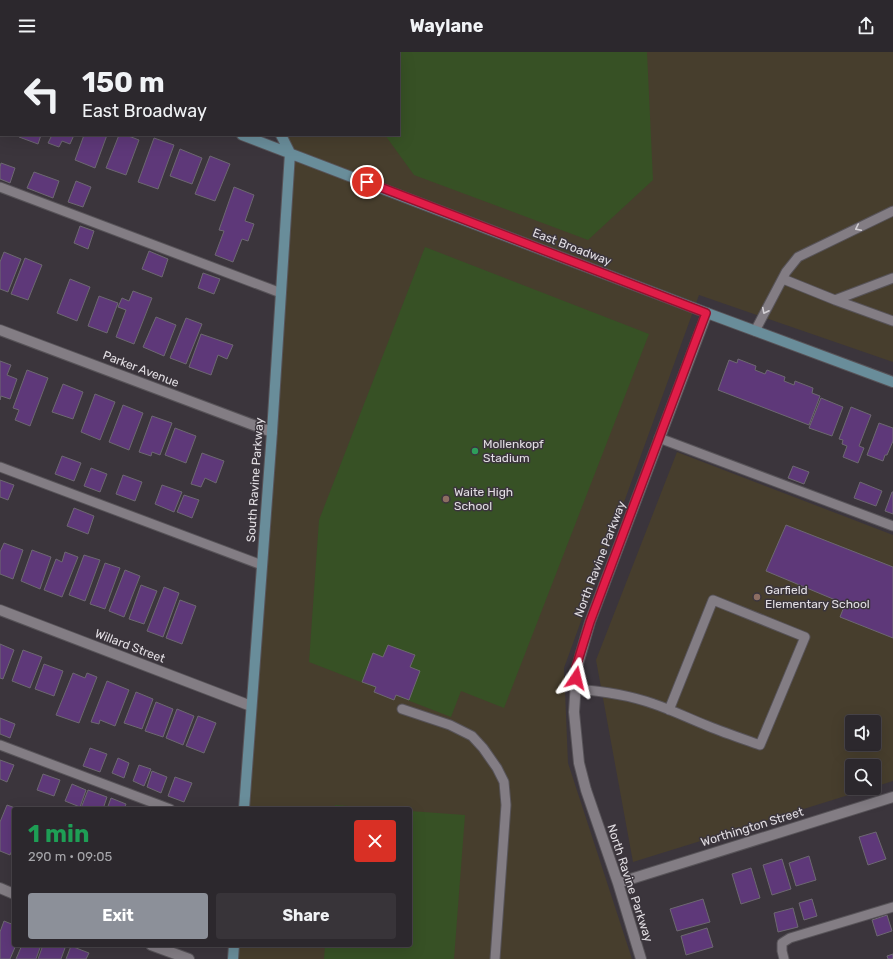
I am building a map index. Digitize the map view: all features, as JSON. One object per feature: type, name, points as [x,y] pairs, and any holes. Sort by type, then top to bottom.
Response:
[{"type":"street","name":"East Broadway","points":[[245,136],[706,313],[893,382]]},
{"type":"street","points":[[282,136],[290,153]]},
{"type":"street","name":"South Ravine Parkway","points":[[244,807],[272,432],[290,153]]},
{"type":"street","name":"North Ravine Parkway","points":[[641,959],[618,883],[586,790],[579,763],[574,712],[576,667],[590,622],[706,313]]},
{"type":"street","name":"Parker Avenue","points":[[0,330],[272,432]]},
{"type":"street","name":"Willard Street","points":[[0,610],[251,706]]},
{"type":"street","name":"Worthington Street","points":[[618,883],[893,797]]},
{"type":"street","points":[[0,888],[12,893]]},
{"type":"street","points":[[156,947],[188,959]]},
{"type":"street","points":[[233,959],[234,947]]},
{"type":"lane","points":[[0,187],[281,293]]},
{"type":"lane","points":[[755,331],[783,278],[798,257],[893,211]]},
{"type":"lane","points":[[783,278],[835,300],[893,321]]},
{"type":"lane","points":[[835,300],[893,278]]},
{"type":"lane","points":[[659,438],[893,526]]},
{"type":"lane","points":[[0,467],[262,565]]},
{"type":"lane","points":[[575,689],[597,691],[654,704],[711,727],[760,745],[805,636],[713,600],[669,710]]},
{"type":"lane","points":[[402,710],[450,725],[472,736],[484,748],[504,782],[506,805],[495,959]]},
{"type":"lane","points":[[0,745],[165,807]]},
{"type":"lane","points":[[784,959],[782,943],[790,938],[893,907]]},
{"type":"shaded area","name":"Waite High School","points":[[400,52],[893,52],[893,362],[699,295],[564,668],[568,763],[632,959],[233,959],[234,947],[412,947],[412,807],[244,807],[290,153],[282,136],[400,136]]},
{"type":"shaded area","name":"Garfield Elementary School","points":[[677,452],[893,535],[893,781],[881,785],[881,759],[845,759],[845,795],[848,795],[633,862],[596,660]]},
{"type":"green space","points":[[400,52],[647,52],[653,180],[588,240],[414,175],[386,136],[400,136]]},
{"type":"green space","name":"Mollenkopf Stadium","points":[[425,247],[649,334],[504,708],[461,691],[451,717],[309,662],[319,520]]},
{"type":"green space","points":[[335,805],[362,807],[335,807]]},
{"type":"green space","points":[[412,811],[465,815],[454,959],[324,959],[325,947],[412,947]]},
{"type":"building","points":[[20,136],[41,136],[38,144]]},
{"type":"building","points":[[52,136],[74,136],[70,144],[62,141],[59,147],[48,143]]},
{"type":"building","points":[[84,136],[107,136],[95,168],[75,160]]},
{"type":"building","points":[[119,136],[129,136],[139,140],[126,175],[106,168]]},
{"type":"building","points":[[154,138],[174,145],[158,189],[138,182]]},
{"type":"building","points":[[180,149],[202,158],[192,184],[170,176]]},
{"type":"building","points":[[210,156],[230,164],[215,201],[195,194]]},
{"type":"building","points":[[1,163],[15,168],[10,183],[0,179]]},
{"type":"building","points":[[34,172],[59,181],[53,198],[27,188]]},
{"type":"building","points":[[76,181],[91,187],[83,207],[68,202]]},
{"type":"building","points":[[234,187],[254,195],[245,221],[254,224],[248,241],[242,239],[233,262],[215,255],[224,231],[219,230]]},
{"type":"building","points":[[80,226],[94,231],[88,249],[74,243]]},
{"type":"building","points":[[149,251],[168,259],[162,277],[142,269]]},
{"type":"building","points":[[4,252],[21,259],[8,292],[0,289],[0,262]]},
{"type":"building","points":[[25,258],[42,265],[28,300],[11,294]]},
{"type":"building","points":[[203,273],[220,279],[214,294],[198,288]]},
{"type":"building","points":[[70,279],[90,287],[77,321],[57,313]]},
{"type":"building","points":[[133,291],[152,298],[134,344],[116,337],[126,310],[118,307],[122,298],[129,301]]},
{"type":"building","points":[[99,296],[118,303],[107,333],[88,326]]},
{"type":"building","points":[[156,317],[176,325],[164,356],[143,347]]},
{"type":"building","points":[[186,318],[202,324],[186,364],[170,358]]},
{"type":"building","points":[[201,334],[233,345],[227,359],[218,355],[211,375],[189,367]]},
{"type":"building","points":[[738,359],[756,366],[755,370],[765,374],[767,370],[785,377],[784,381],[794,385],[795,381],[813,388],[812,393],[820,396],[809,425],[718,390],[729,360],[737,363]]},
{"type":"building","points":[[0,361],[11,365],[7,375],[17,379],[10,399],[1,396],[0,400]]},
{"type":"building","points":[[27,370],[48,378],[30,426],[15,420],[19,410],[13,408]]},
{"type":"building","points":[[63,384],[83,392],[73,419],[52,412]]},
{"type":"building","points":[[95,394],[115,402],[100,440],[81,432]]},
{"type":"building","points":[[821,398],[843,407],[832,436],[809,428]]},
{"type":"building","points":[[123,405],[143,413],[129,450],[109,442]]},
{"type":"building","points":[[851,407],[871,415],[859,446],[864,448],[858,463],[843,457],[847,446],[842,444],[843,440],[839,439]]},
{"type":"building","points":[[152,416],[172,423],[160,455],[152,452],[151,456],[139,452]]},
{"type":"building","points":[[879,423],[893,428],[893,441],[883,461],[867,455]]},
{"type":"building","points":[[175,428],[196,436],[186,463],[165,455]]},
{"type":"building","points":[[202,453],[224,461],[216,483],[205,478],[201,487],[191,484]]},
{"type":"building","points":[[62,456],[81,463],[74,481],[55,474]]},
{"type":"building","points":[[793,466],[809,472],[804,484],[788,478]]},
{"type":"building","points":[[91,468],[107,474],[100,492],[84,486]]},
{"type":"building","points":[[123,475],[142,482],[135,501],[116,494]]},
{"type":"building","points":[[0,480],[14,485],[8,500],[0,497]]},
{"type":"building","points":[[860,482],[882,491],[876,506],[854,498]]},
{"type":"building","points":[[162,485],[182,492],[174,512],[155,504]]},
{"type":"building","points":[[893,492],[893,514],[885,511]]},
{"type":"building","points":[[184,495],[199,500],[192,518],[177,512]]},
{"type":"building","points":[[74,508],[94,516],[88,534],[67,526]]},
{"type":"building","points":[[786,525],[893,567],[893,638],[840,617],[845,604],[766,571]]},
{"type":"building","points":[[4,543],[23,550],[13,579],[0,574],[0,552]]},
{"type":"building","points":[[32,550],[51,557],[40,589],[21,581]]},
{"type":"building","points":[[65,552],[78,557],[62,597],[44,590],[56,559],[62,562]]},
{"type":"building","points":[[84,555],[100,560],[85,601],[69,595]]},
{"type":"building","points":[[105,563],[120,568],[105,609],[90,604]]},
{"type":"building","points":[[125,570],[140,576],[124,617],[109,611]]},
{"type":"building","points":[[141,585],[157,591],[144,624],[129,619]]},
{"type":"building","points":[[164,587],[179,593],[163,637],[147,631]]},
{"type":"building","points":[[180,600],[196,606],[182,644],[166,638]]},
{"type":"building","points":[[0,644],[14,650],[3,679],[0,678]]},
{"type":"building","points":[[388,645],[415,655],[410,667],[420,671],[409,700],[396,695],[394,700],[374,692],[376,687],[362,682],[373,653],[383,657]]},
{"type":"building","points":[[23,650],[42,657],[30,688],[12,681]]},
{"type":"building","points":[[44,664],[63,671],[54,696],[35,689]]},
{"type":"building","points":[[73,673],[85,678],[87,673],[97,677],[79,723],[56,715]]},
{"type":"building","points":[[107,681],[129,690],[115,726],[100,720],[99,724],[91,722]]},
{"type":"building","points":[[136,692],[153,699],[142,729],[124,723]]},
{"type":"building","points":[[156,702],[173,709],[163,737],[145,731]]},
{"type":"building","points":[[177,709],[194,716],[183,745],[166,738]]},
{"type":"building","points":[[198,716],[216,723],[204,753],[186,746]]},
{"type":"building","points":[[0,718],[15,724],[10,738],[0,734]]},
{"type":"building","points":[[90,748],[107,754],[100,772],[83,766]]},
{"type":"building","points":[[118,758],[129,763],[124,778],[112,773]]},
{"type":"building","points":[[0,760],[14,765],[7,782],[0,779]]},
{"type":"building","points":[[139,765],[151,769],[144,786],[133,781]]},
{"type":"building","points":[[152,771],[167,777],[161,793],[147,787]]},
{"type":"building","points":[[43,774],[60,780],[54,796],[37,790]]},
{"type":"building","points":[[175,777],[192,783],[184,802],[168,796]]},
{"type":"building","points":[[72,784],[86,790],[80,807],[65,801]]},
{"type":"building","points":[[88,790],[107,797],[104,807],[81,807]]},
{"type":"building","points":[[111,798],[126,804],[125,807],[108,807]]},
{"type":"building","points":[[7,805],[12,807],[12,850],[10,855],[0,851],[0,822]]},
{"type":"building","points":[[876,832],[886,859],[868,865],[859,837]]},
{"type":"building","points":[[809,856],[816,880],[796,886],[789,863]]},
{"type":"building","points":[[782,859],[791,889],[772,895],[763,865]]},
{"type":"building","points":[[751,868],[760,898],[741,904],[732,874]]},
{"type":"building","points":[[703,899],[710,922],[677,931],[670,909]]},
{"type":"building","points":[[812,899],[817,916],[804,920],[799,903]]},
{"type":"building","points":[[793,908],[798,927],[778,932],[774,913]]},
{"type":"building","points":[[887,915],[892,931],[877,936],[872,920]]},
{"type":"building","points":[[4,921],[12,924],[12,947],[15,947],[10,959],[0,959],[0,932]]},
{"type":"building","points":[[707,928],[713,947],[686,955],[681,936]]},
{"type":"building","points":[[21,947],[40,947],[36,959],[16,959]]},
{"type":"building","points":[[42,947],[65,948],[61,959],[38,959]]},
{"type":"building","points":[[71,947],[89,953],[86,959],[66,959]]},
{"type":"building","points":[[893,954],[893,959],[888,959],[887,956]]},
{"type":"place","name":"Mollenkopf Stadium","points":[[475,451]]},
{"type":"place","name":"Waite High School","points":[[446,499]]},
{"type":"place","name":"Garfield Elementary School","points":[[757,597]]},
{"type":"route","points":[[367,182],[706,313],[590,622],[576,667],[576,678]]}]
